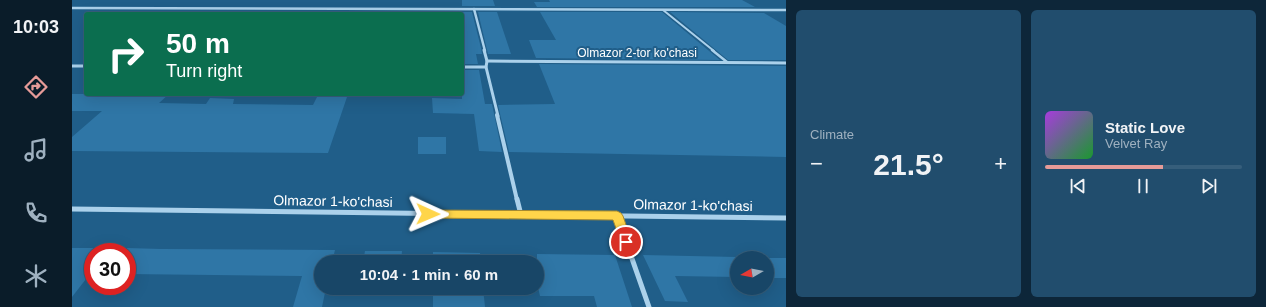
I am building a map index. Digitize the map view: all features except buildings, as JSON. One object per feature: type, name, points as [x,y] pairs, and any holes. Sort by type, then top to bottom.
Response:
[{"type":"street","points":[[72,8],[786,10]]},
{"type":"street","points":[[72,12],[78,8]]},
{"type":"street","points":[[474,9],[487,61],[486,67],[521,215]]},
{"type":"street","name":"Olmazor 2-tor ko'chasi","points":[[487,61],[786,63]]},
{"type":"street","points":[[72,66],[84,66]]},
{"type":"street","points":[[464,67],[486,67]]},
{"type":"street","name":"Olmazor 1-ko'chasi","points":[[72,209],[786,218]]},
{"type":"street","points":[[617,216],[649,307]]},
{"type":"lane","points":[[663,10],[727,62]]},
{"type":"route","points":[[428,214],[617,216],[626,242]]}]
